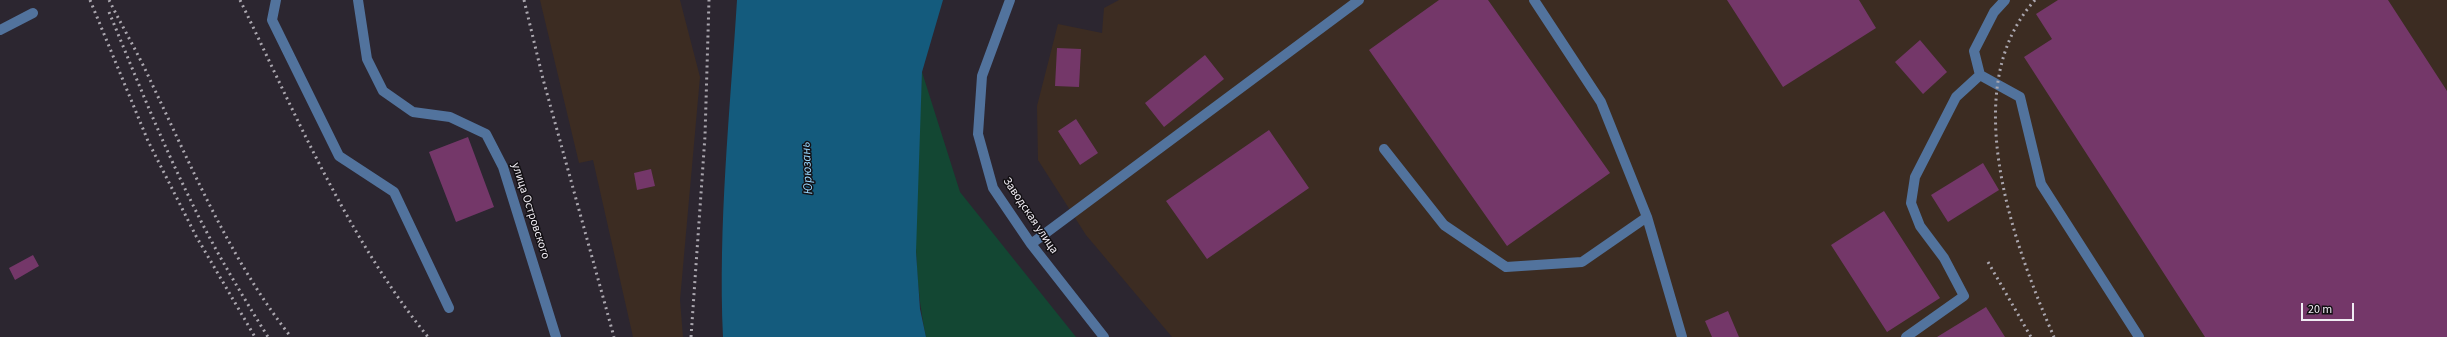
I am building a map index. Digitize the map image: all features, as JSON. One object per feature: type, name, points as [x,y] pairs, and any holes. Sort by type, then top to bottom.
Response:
[{"type":"street","points":[[276,0],[272,20],[338,156],[394,192],[449,308]]},
{"type":"street","name":"улица Островского","points":[[358,0],[367,59],[382,91],[413,112],[450,117],[486,134],[503,167],[556,337]]},
{"type":"street","name":"Заводская улица","points":[[1010,0],[982,76],[978,134],[993,188],[1031,244],[1104,337]]},
{"type":"street","points":[[1031,244],[1359,0]]},
{"type":"street","points":[[1534,0],[1602,102],[1647,218],[1682,337]]},
{"type":"street","points":[[2005,0],[1994,12],[1974,51],[1980,75],[2020,97],[2041,184],[2139,337]]},
{"type":"street","points":[[0,30],[33,13]]},
{"type":"street","points":[[1906,337],[1964,296],[1944,258],[1920,226],[1911,203],[1915,177],[1956,97],[1980,75]]},
{"type":"street","points":[[1384,149],[1444,225],[1506,267],[1582,262],[1647,218]]},
{"type":"shaded area","points":[[540,0],[680,0],[700,77],[680,300],[683,337],[633,337],[593,160],[579,163]]},
{"type":"shaded area","points":[[1119,0],[2447,0],[2447,337],[1172,337],[1086,235],[1038,160],[1037,106],[1058,24],[1102,33],[1104,8]]},
{"type":"green space","points":[[922,72],[960,192],[1076,337],[926,337],[920,304],[916,238],[917,171]]},
{"type":"water","name":"Юрюзань","points":[[737,0],[943,0],[922,72],[916,252],[920,309],[926,337],[723,337],[723,210]]},
{"type":"building","points":[[1439,0],[1488,0],[1610,173],[1507,246],[1369,50]]},
{"type":"building","points":[[1727,0],[1859,0],[1876,28],[1783,87]]},
{"type":"building","points":[[2058,0],[2388,0],[2447,91],[2447,337],[2205,337],[2024,57],[2052,39],[2036,14]]},
{"type":"building","points":[[1920,40],[1947,72],[1923,94],[1895,62]]},
{"type":"building","points":[[1057,48],[1081,49],[1079,87],[1055,86]]},
{"type":"building","points":[[1205,55],[1224,79],[1164,127],[1145,103]]},
{"type":"building","points":[[1076,119],[1098,153],[1080,165],[1058,131]]},
{"type":"building","points":[[1269,130],[1309,188],[1207,259],[1166,201]]},
{"type":"building","points":[[468,137],[494,207],[456,222],[429,152]]},
{"type":"building","points":[[1983,163],[1999,190],[1948,222],[1931,195]]},
{"type":"building","points":[[651,169],[655,186],[637,190],[634,173]]},
{"type":"building","points":[[1884,211],[1940,298],[1887,332],[1831,245]]},
{"type":"building","points":[[33,255],[39,266],[15,280],[9,268]]},
{"type":"building","points":[[1986,307],[2005,337],[1937,337]]},
{"type":"building","points":[[1728,311],[1739,337],[1712,337],[1705,321]]},
{"type":"railway","points":[[90,0],[148,141],[196,236],[255,337]]},
{"type":"railway","points":[[109,0],[142,63],[198,182],[231,246],[269,308],[291,337]]},
{"type":"railway","points":[[240,0],[303,131],[348,217],[372,258],[399,299],[428,337]]},
{"type":"railway","points":[[524,0],[543,79],[614,337]]},
{"type":"railway","points":[[691,337],[705,136],[709,0]]},
{"type":"railway","points":[[2035,0],[2011,36],[1999,76],[1995,120],[2000,166],[2009,212],[2038,299],[2054,337]]},
{"type":"railway","points":[[109,12],[158,130],[190,199],[227,269],[268,337]]},
{"type":"railway","points":[[1988,262],[2031,337]]}]
